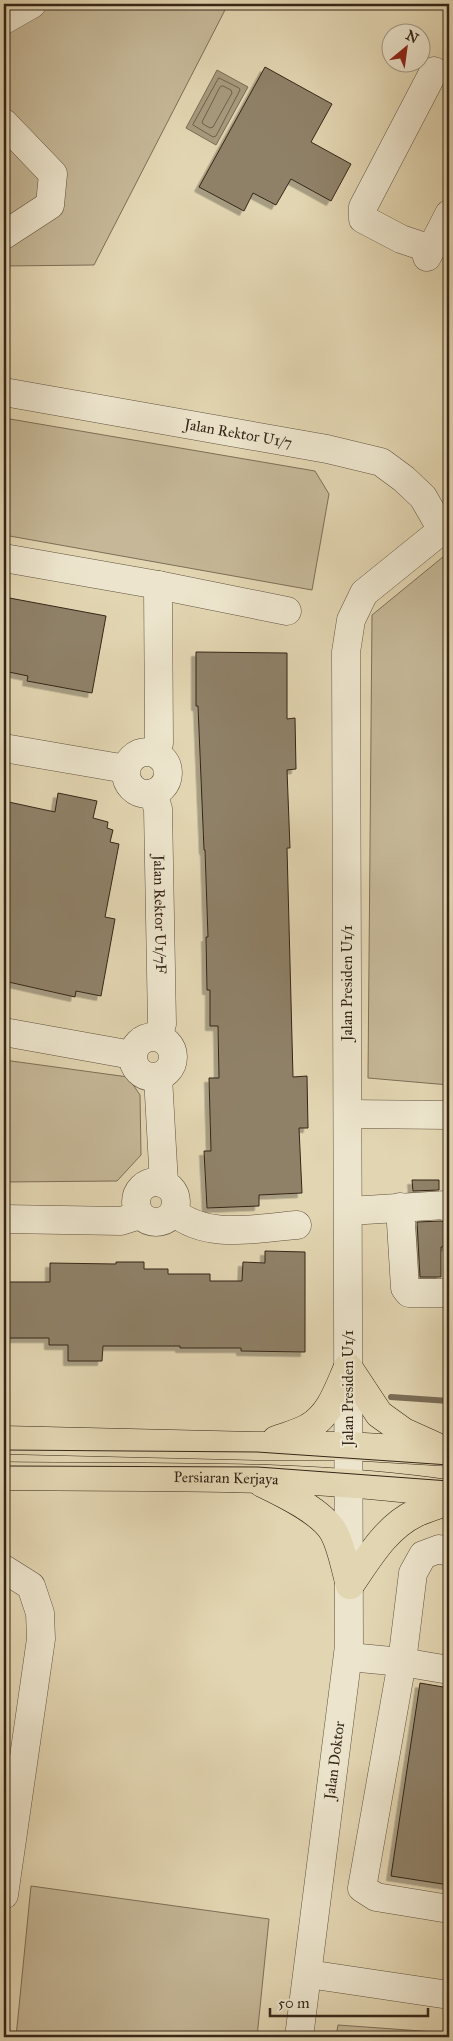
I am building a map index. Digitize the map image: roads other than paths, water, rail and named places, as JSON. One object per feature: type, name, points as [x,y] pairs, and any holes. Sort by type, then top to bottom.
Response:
[{"type":"main road","points":[[259,1446],[308,1428],[320,1419],[332,1404],[348,1367]]},
{"type":"main road","points":[[348,1367],[379,1414],[404,1432],[449,1452]]},
{"type":"main road","points":[[4,1440],[259,1446],[347,1446],[449,1452]]},
{"type":"main road","name":"Persiaran Kerjaya","points":[[4,1476],[256,1480],[348,1484],[449,1494]]},
{"type":"main road","points":[[256,1480],[282,1492],[319,1516],[334,1532],[350,1584]]},
{"type":"main road","points":[[350,1584],[381,1541],[402,1522],[415,1514],[449,1501]]},
{"type":"street","points":[[4,20],[32,4]]},
{"type":"street","points":[[434,71],[363,207],[363,219],[429,253],[449,214]]},
{"type":"street","points":[[4,123],[53,174],[50,205],[4,235]]},
{"type":"street","name":"Jalan Rektor U1/7","points":[[4,392],[327,449],[381,462],[404,479],[423,497],[446,529]]},
{"type":"street","name":"Jalan Presiden U1/1","points":[[348,1484],[349,1211],[346,652],[352,620],[364,593],[446,529]]},
{"type":"street","points":[[4,558],[158,585],[287,611]]},
{"type":"street","points":[[155,753],[159,743],[158,585]]},
{"type":"street","points":[[4,748],[126,769]]},
{"type":"street","points":[[149,752],[155,753],[165,761],[168,774],[164,786],[153,793],[139,793],[128,783],[126,769],[131,758],[136,754],[149,752]]},
{"type":"street","name":"Jalan Rektor U1/7F","points":[[153,793],[158,809],[162,1024],[158,1037]]},
{"type":"street","points":[[4,1032],[132,1055]]},
{"type":"street","points":[[146,1037],[158,1037],[169,1045],[173,1057],[169,1069],[158,1076],[151,1077],[140,1072],[133,1061],[132,1055],[141,1040],[146,1037]]},
{"type":"street","points":[[158,1076],[164,1184]]},
{"type":"street","points":[[348,1114],[449,1115]]},
{"type":"street","points":[[151,1182],[164,1184],[174,1192],[176,1199],[174,1212],[170,1217],[158,1222],[151,1222],[140,1215],[135,1203],[139,1190],[151,1182]]},
{"type":"street","points":[[349,1211],[400,1206],[446,1205],[449,1208]]},
{"type":"street","points":[[400,1206],[405,1288],[409,1293],[449,1293]]},
{"type":"street","points":[[174,1212],[191,1224],[222,1231],[297,1225]]},
{"type":"street","points":[[4,1219],[121,1221],[140,1215]]},
{"type":"street","name":"Jalan Doktor","points":[[299,2037],[349,1651],[348,1484]]},
{"type":"street","points":[[449,1552],[439,1549],[423,1555],[414,1573],[402,1662],[362,1888],[376,1897],[449,1909]]},
{"type":"street","points":[[4,1569],[31,1586],[40,1614],[41,1640],[4,1895]]},
{"type":"street","points":[[349,1651],[391,1652],[407,1620]]},
{"type":"street","points":[[349,1651],[449,1670]]},
{"type":"street","points":[[308,1974],[449,1995]]},
{"type":"water","points":[[217,70],[248,87],[216,145],[186,128]]},
{"type":"waterway","points":[[391,1397],[449,1401]]},
{"type":"tram line","points":[[4,1450],[257,1452],[449,1465]]},
{"type":"tram line","points":[[4,1466],[258,1467],[449,1481]]}]
